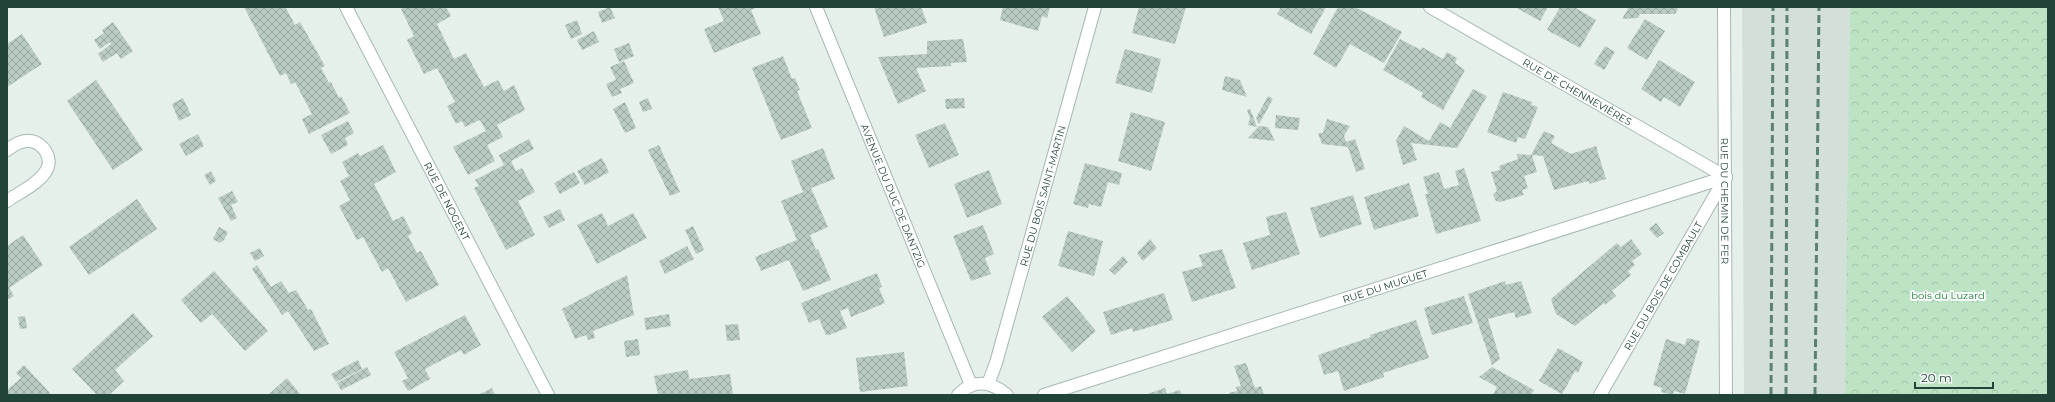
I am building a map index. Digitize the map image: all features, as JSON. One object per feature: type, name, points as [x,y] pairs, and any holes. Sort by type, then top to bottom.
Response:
[{"type":"street","name":"RUE DE NOGENT","points":[[346,7],[548,395]]},
{"type":"street","name":"AVENUE DU DUC DE DANTZIG","points":[[816,7],[971,385]]},
{"type":"street","name":"RUE DU BOIS SAINT-MARTIN","points":[[988,384],[1000,349],[1095,7]]},
{"type":"street","name":"RUE DE CHENNEVIÈRES","points":[[1430,7],[1726,176]]},
{"type":"street","name":"RUE DU CHEMIN DE FER","points":[[1724,7],[1726,395]]},
{"type":"street","points":[[7,150],[17,143],[30,141],[39,144],[45,150],[48,159],[47,169],[39,179],[7,200]]},
{"type":"street","name":"RUE DU MUGUET","points":[[1044,395],[1726,176]]},
{"type":"street","name":"RUE DU BOIS DE COMBAULT","points":[[1600,395],[1726,176]]},
{"type":"street","points":[[958,395],[971,385],[988,384],[998,388],[1007,395]]},
{"type":"shaded area","points":[[1742,7],[1850,7],[1847,395],[1744,395]]},
{"type":"green space","name":"bois du Luzard","points":[[1850,7],[2048,7],[2048,395],[1845,395]]},
{"type":"building","points":[[244,7],[288,7],[286,8],[295,25],[300,22],[325,66],[321,68],[329,83],[331,82],[339,98],[341,96],[350,113],[309,134],[302,119],[312,114],[295,82],[291,84],[286,73],[280,76]]},
{"type":"building","points":[[405,7],[446,7],[451,16],[437,24],[454,59],[466,53],[484,87],[498,80],[504,91],[514,85],[525,110],[497,125],[503,137],[487,145],[495,161],[468,175],[453,147],[486,131],[480,120],[465,127],[462,121],[456,124],[447,106],[455,102],[437,68],[424,74],[407,40],[414,36],[401,9]]},
{"type":"building","points":[[610,7],[615,18],[602,23],[598,12]]},
{"type":"building","points":[[718,7],[758,7],[751,10],[761,34],[714,53],[704,29],[724,21]]},
{"type":"building","points":[[874,7],[921,7],[927,23],[884,37]]},
{"type":"building","points":[[1003,7],[1050,7],[1047,18],[1042,16],[1038,31],[1000,20]]},
{"type":"building","points":[[1139,7],[1186,7],[1175,44],[1132,33]]},
{"type":"building","points":[[1281,7],[1326,7],[1311,34],[1277,14]]},
{"type":"building","points":[[1338,7],[1355,7],[1402,32],[1384,63],[1350,44],[1336,68],[1313,54]]},
{"type":"building","points":[[1515,7],[1548,7],[1540,21]]},
{"type":"building","points":[[1560,7],[1574,7],[1596,20],[1580,48],[1547,30]]},
{"type":"building","points":[[1627,7],[1679,7],[1675,14],[1640,14],[1638,18],[1622,19],[1628,9]]},
{"type":"building","points":[[1645,19],[1665,31],[1647,60],[1627,48]]},
{"type":"building","points":[[577,20],[582,34],[571,39],[565,25]]},
{"type":"building","points":[[113,22],[133,51],[121,59],[117,53],[103,62],[98,54],[111,44],[110,42],[100,49],[94,40],[104,33],[102,30]]},
{"type":"building","points":[[594,31],[599,42],[582,50],[577,40]]},
{"type":"building","points":[[22,34],[42,64],[7,87],[7,44]]},
{"type":"building","points":[[963,39],[967,62],[951,63],[951,66],[916,68],[926,91],[898,104],[878,57],[927,54],[927,41]]},
{"type":"building","points":[[1400,39],[1421,50],[1422,47],[1443,59],[1447,52],[1457,58],[1455,63],[1465,70],[1443,110],[1421,97],[1423,93],[1383,70]]},
{"type":"building","points":[[629,43],[634,56],[619,62],[614,49]]},
{"type":"building","points":[[1605,46],[1615,52],[1604,70],[1594,64]]},
{"type":"building","points":[[1125,49],[1161,59],[1152,93],[1115,83]]},
{"type":"building","points":[[783,56],[792,79],[795,78],[800,90],[797,91],[812,128],[781,140],[752,68]]},
{"type":"building","points":[[1659,60],[1695,82],[1680,107],[1664,97],[1661,102],[1641,89]]},
{"type":"building","points":[[624,61],[634,83],[620,89],[622,93],[612,97],[606,84],[616,80],[610,67]]},
{"type":"building","points":[[1225,76],[1240,80],[1247,97],[1222,90]]},
{"type":"building","points":[[96,80],[143,150],[113,170],[67,101]]},
{"type":"building","points":[[1473,89],[1487,96],[1457,148],[1411,143],[1417,160],[1403,165],[1396,141],[1404,126],[1429,141],[1440,122],[1450,128]]},
{"type":"building","points":[[1503,92],[1532,102],[1531,105],[1538,107],[1525,139],[1518,137],[1516,143],[1487,132]]},
{"type":"building","points":[[1268,96],[1273,99],[1259,124],[1256,118]]},
{"type":"building","points":[[183,98],[191,115],[179,121],[172,104]]},
{"type":"building","points":[[648,98],[652,109],[643,112],[639,102]]},
{"type":"building","points":[[964,98],[965,108],[946,109],[945,99]]},
{"type":"building","points":[[625,102],[636,128],[625,133],[613,109]]},
{"type":"building","points":[[1250,109],[1257,127],[1248,125],[1250,118],[1247,110]]},
{"type":"building","points":[[1131,112],[1165,122],[1151,171],[1118,161]]},
{"type":"building","points":[[1276,115],[1300,118],[1298,130],[1275,128]]},
{"type":"building","points":[[1327,119],[1350,126],[1344,136],[1346,142],[1355,139],[1365,169],[1356,172],[1348,147],[1322,144],[1318,133],[1323,133]]},
{"type":"building","points":[[348,121],[354,133],[345,138],[348,145],[331,154],[321,135]]},
{"type":"building","points":[[945,123],[959,155],[929,168],[915,135]]},
{"type":"building","points":[[1259,126],[1268,127],[1275,141],[1248,138]]},
{"type":"building","points":[[1544,131],[1555,136],[1551,143],[1571,154],[1596,146],[1606,179],[1589,184],[1589,181],[1554,190],[1543,156],[1532,155],[1537,172],[1524,176],[1528,188],[1522,190],[1524,195],[1500,202],[1496,201],[1493,195],[1497,191],[1491,172],[1500,170],[1499,166],[1518,159],[1517,154],[1531,155]]},
{"type":"building","points":[[198,134],[204,146],[186,156],[179,144]]},
{"type":"building","points":[[529,139],[534,149],[511,161],[516,171],[522,168],[535,192],[518,201],[535,235],[506,250],[474,188],[479,186],[475,180],[504,165],[499,155]]},
{"type":"building","points":[[383,145],[396,172],[374,184],[393,221],[403,216],[412,233],[408,236],[417,253],[421,251],[439,285],[406,302],[388,268],[382,272],[363,237],[357,240],[339,206],[350,200],[340,181],[349,176],[342,162],[358,153],[360,156]]},
{"type":"building","points":[[659,145],[680,192],[670,196],[648,150]]},
{"type":"building","points":[[823,148],[835,179],[811,188],[828,227],[810,235],[816,250],[818,249],[831,280],[803,291],[789,260],[761,271],[755,257],[797,240],[781,201],[803,192],[791,161]]},
{"type":"building","points":[[602,158],[609,172],[585,185],[577,171]]},
{"type":"building","points":[[1085,163],[1122,173],[1119,185],[1108,182],[1101,207],[1089,204],[1088,208],[1073,204]]},
{"type":"building","points":[[1464,168],[1481,221],[1436,234],[1425,194],[1428,194],[1423,177],[1439,172],[1444,189],[1459,185],[1455,171]]},
{"type":"building","points":[[989,170],[1002,204],[967,218],[954,184]]},
{"type":"building","points":[[211,171],[216,181],[210,185],[204,175]]},
{"type":"building","points":[[574,172],[580,183],[560,194],[554,183]]},
{"type":"building","points":[[1409,183],[1419,216],[1374,230],[1364,197]]},
{"type":"building","points":[[232,191],[238,202],[231,205],[237,218],[231,221],[218,198]]},
{"type":"building","points":[[1353,195],[1362,224],[1320,238],[1310,208]]},
{"type":"building","points":[[137,199],[157,229],[89,275],[69,247]]},
{"type":"building","points":[[560,209],[565,220],[549,228],[543,217]]},
{"type":"building","points":[[1286,212],[1300,254],[1252,270],[1243,243],[1270,235],[1266,217]]},
{"type":"building","points":[[602,213],[608,226],[633,213],[647,238],[597,264],[577,225]]},
{"type":"building","points":[[1656,223],[1664,233],[1657,238],[1649,229]]},
{"type":"building","points":[[983,225],[994,254],[985,258],[991,274],[971,281],[953,236]]},
{"type":"building","points":[[693,226],[704,250],[696,254],[685,230]]},
{"type":"building","points":[[219,227],[228,232],[224,240],[220,243],[213,239]]},
{"type":"building","points":[[1068,231],[1103,241],[1094,276],[1058,266]]},
{"type":"building","points":[[23,235],[43,265],[9,288],[14,296],[7,300],[7,246]]},
{"type":"building","points":[[1150,239],[1157,248],[1143,261],[1137,253]]},
{"type":"building","points":[[1631,239],[1642,254],[1632,261],[1635,265],[1628,271],[1631,275],[1612,291],[1616,296],[1605,305],[1604,303],[1575,326],[1556,314],[1551,299],[1617,243],[1621,247]]},
{"type":"building","points":[[687,246],[694,259],[665,274],[659,261]]},
{"type":"building","points":[[260,248],[264,256],[255,261],[250,253]]},
{"type":"building","points":[[1222,249],[1236,288],[1192,302],[1182,272],[1203,266],[1199,255]]},
{"type":"building","points":[[1123,256],[1128,262],[1115,275],[1109,270]]},
{"type":"building","points":[[257,265],[271,287],[281,281],[289,293],[296,290],[308,310],[311,309],[329,344],[314,351],[288,311],[282,315],[252,269]]},
{"type":"building","points":[[214,271],[268,331],[245,351],[212,314],[201,323],[181,300]]},
{"type":"building","points":[[877,273],[882,287],[879,288],[885,303],[851,317],[848,308],[840,311],[847,328],[829,335],[826,335],[819,319],[809,323],[801,303]]},
{"type":"building","points":[[627,275],[634,315],[593,331],[595,338],[588,340],[586,335],[575,339],[562,309]]},
{"type":"building","points":[[1505,281],[1506,285],[1521,281],[1532,313],[1516,318],[1514,312],[1488,319],[1500,359],[1492,365],[1468,294]]},
{"type":"building","points":[[1164,293],[1173,320],[1133,332],[1132,328],[1111,335],[1103,312]]},
{"type":"building","points":[[1067,296],[1096,331],[1072,352],[1042,317]]},
{"type":"building","points":[[1464,296],[1473,323],[1432,335],[1424,308]]},
{"type":"building","points":[[133,313],[153,336],[115,370],[124,381],[109,395],[97,395],[72,369]]},
{"type":"building","points":[[669,314],[671,326],[646,330],[644,318]]},
{"type":"building","points":[[465,315],[481,345],[464,355],[461,350],[425,369],[430,379],[408,391],[402,381],[408,378],[394,352]]},
{"type":"building","points":[[25,316],[27,328],[20,329],[18,317]]},
{"type":"building","points":[[1416,320],[1429,358],[1383,373],[1384,377],[1344,391],[1338,371],[1324,375],[1318,355],[1371,337],[1370,335]]},
{"type":"building","points":[[738,324],[740,340],[727,341],[725,325]]},
{"type":"building","points":[[1687,338],[1700,341],[1685,394],[1674,391],[1673,395],[1661,392],[1662,388],[1653,385],[1666,339],[1685,345]]},
{"type":"building","points":[[638,339],[640,355],[626,357],[624,341]]},
{"type":"building","points":[[1558,348],[1583,362],[1578,373],[1575,371],[1562,394],[1539,381]]},
{"type":"building","points":[[904,352],[908,386],[860,392],[856,358]]},
{"type":"building","points":[[358,360],[362,369],[336,382],[331,374]]},
{"type":"building","points":[[1246,363],[1255,388],[1261,386],[1264,395],[1230,395],[1229,393],[1237,391],[1236,387],[1241,386],[1234,366]]},
{"type":"building","points":[[24,365],[50,393],[48,395],[7,395],[7,390],[21,378],[16,373]]},
{"type":"building","points":[[367,367],[371,375],[341,390],[337,383]]},
{"type":"building","points":[[1492,367],[1534,390],[1531,395],[1493,395],[1497,387],[1479,377]]},
{"type":"building","points":[[688,370],[689,379],[730,374],[733,395],[658,395],[654,376]]},
{"type":"building","points":[[287,378],[301,395],[268,395]]},
{"type":"building","points":[[492,388],[495,395],[478,395]]},
{"type":"building","points":[[1165,388],[1167,394],[1180,390],[1182,395],[1144,395]]},
{"type":"railway","points":[[1771,395],[1773,7]]},
{"type":"railway","points":[[1786,395],[1787,7]]},
{"type":"railway","points":[[1815,395],[1819,7]]}]
